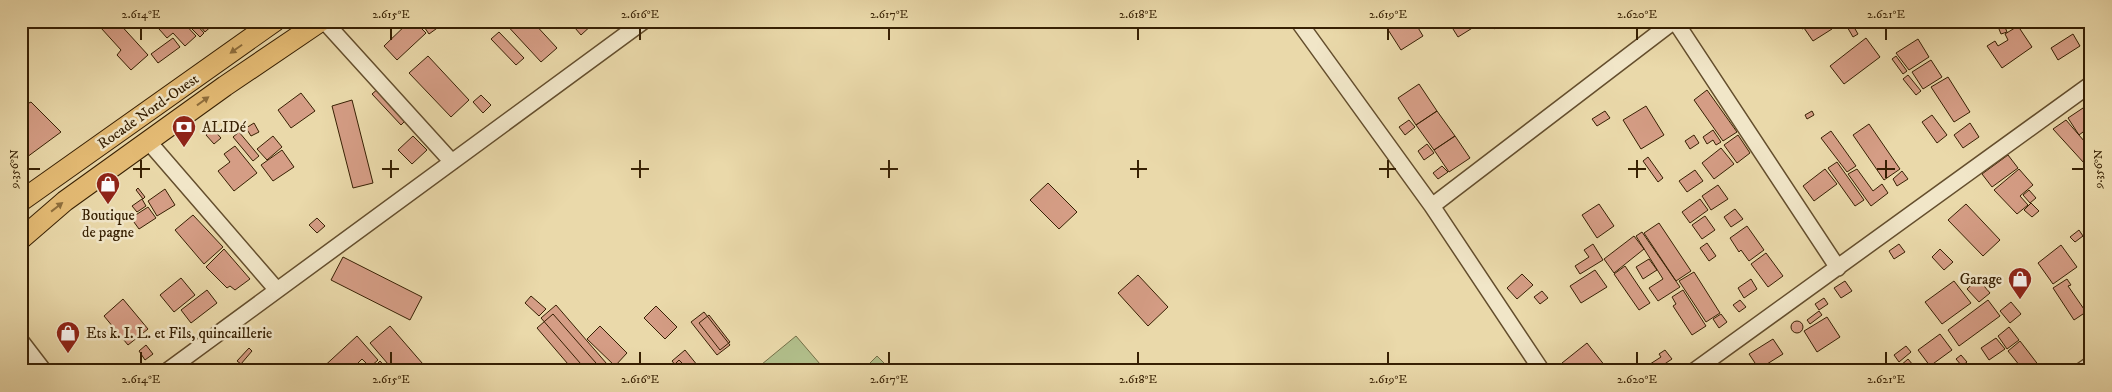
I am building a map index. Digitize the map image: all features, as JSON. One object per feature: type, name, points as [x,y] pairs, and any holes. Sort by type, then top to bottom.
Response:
[{"type":"main road","name":"Rocade Nord-Ouest","points":[[21,202],[275,21]]},
{"type":"main road","name":"Rocade Nord-Ouest","points":[[21,239],[65,201],[225,86],[322,21]]},
{"type":"street","points":[[322,21],[452,162]]},
{"type":"street","points":[[167,371],[644,21]]},
{"type":"street","points":[[1432,206],[1674,21],[1838,268]]},
{"type":"street","points":[[1305,23],[1432,206],[1542,371]]},
{"type":"street","points":[[1694,371],[2091,84]]},
{"type":"street","points":[[148,141],[278,290]]},
{"type":"street","points":[[21,341],[44,371]]},
{"type":"street","points":[[2081,371],[2091,364]]},
{"type":"green space","points":[[796,336],[826,371],[757,371],[756,369]]},
{"type":"green space","points":[[877,356],[892,371],[862,371]]},
{"type":"building","points":[[108,21],[117,21],[148,55],[131,70],[117,55],[121,50],[101,28]]},
{"type":"building","points":[[143,21],[151,21],[146,25]]},
{"type":"building","points":[[151,21],[162,21],[156,27]]},
{"type":"building","points":[[167,21],[182,21],[196,36],[185,46],[173,33],[167,38],[159,29]]},
{"type":"building","points":[[196,21],[217,21],[205,32]]},
{"type":"building","points":[[410,21],[414,21],[426,33],[397,60],[384,46]]},
{"type":"building","points":[[420,21],[447,21],[429,34]]},
{"type":"building","points":[[503,21],[532,21],[557,48],[541,62]]},
{"type":"building","points":[[569,21],[592,21],[594,23],[581,35]]},
{"type":"building","points":[[1390,21],[1414,21],[1423,36],[1401,50],[1385,25]]},
{"type":"building","points":[[1448,21],[1470,21],[1474,27],[1458,37]]},
{"type":"building","points":[[1489,21],[1504,21],[1494,29]]},
{"type":"building","points":[[1797,21],[1839,21],[1831,27],[1832,29],[1813,41]]},
{"type":"building","points":[[1851,22],[1858,34],[1853,37],[1846,25]]},
{"type":"building","points":[[2003,22],[2007,32],[2001,34],[1997,24]]},
{"type":"building","points":[[196,24],[204,33],[200,37],[191,28]]},
{"type":"building","points":[[2018,26],[2032,47],[2002,68],[1987,46],[1995,41],[1998,46],[2008,40],[2005,34]]},
{"type":"building","points":[[499,32],[524,58],[516,65],[491,39]]},
{"type":"building","points":[[2091,32],[2091,43],[2090,44],[2084,36]]},
{"type":"building","points":[[2073,34],[2080,46],[2058,60],[2051,48]]},
{"type":"building","points":[[173,38],[180,47],[158,63],[151,54]]},
{"type":"building","points":[[1866,38],[1880,57],[1844,84],[1830,66]]},
{"type":"building","points":[[1918,39],[1929,57],[1909,70],[1896,53]]},
{"type":"building","points":[[428,56],[469,100],[451,117],[409,73]]},
{"type":"building","points":[[1896,56],[1907,71],[1903,74],[1892,59]]},
{"type":"building","points":[[1931,60],[1942,77],[1923,89],[1912,72]]},
{"type":"building","points":[[1908,75],[1921,91],[1916,95],[1903,79]]},
{"type":"building","points":[[1948,77],[1970,112],[1954,122],[1931,87]]},
{"type":"building","points":[[1419,84],[1437,111],[1416,125],[1398,98]]},
{"type":"building","points":[[379,88],[408,118],[401,125],[372,94]]},
{"type":"building","points":[[1707,90],[1737,132],[1723,141],[1694,100]]},
{"type":"building","points":[[301,93],[315,111],[291,128],[278,110]]},
{"type":"building","points":[[21,95],[28,102],[23,105],[21,103]]},
{"type":"building","points":[[481,95],[491,105],[483,113],[473,102]]},
{"type":"building","points":[[352,100],[373,183],[353,188],[332,106]]},
{"type":"building","points":[[31,102],[61,132],[23,160],[21,158],[21,107]]},
{"type":"building","points":[[1646,106],[1664,135],[1641,149],[1623,120]]},
{"type":"building","points":[[2083,108],[2091,119],[2091,126],[2079,135],[2068,118]]},
{"type":"building","points":[[1437,111],[1455,136],[1434,150],[1416,125]]},
{"type":"building","points":[[1605,111],[1610,118],[1597,126],[1592,119]]},
{"type":"building","points":[[1812,111],[1814,115],[1807,119],[1805,115]]},
{"type":"building","points":[[1932,115],[1947,135],[1937,143],[1922,122]]},
{"type":"building","points":[[1409,120],[1415,127],[1405,135],[1399,127]]},
{"type":"building","points":[[2066,120],[2091,149],[2091,157],[2084,163],[2053,129]]},
{"type":"building","points":[[254,123],[259,132],[251,136],[246,128]]},
{"type":"building","points":[[1970,123],[1979,137],[1963,148],[1954,135]]},
{"type":"building","points":[[1869,124],[1900,169],[1884,180],[1853,135]]},
{"type":"building","points":[[213,129],[221,138],[214,144],[206,135]]},
{"type":"building","points":[[1713,130],[1721,142],[1716,145],[1713,140],[1707,144],[1703,137]]},
{"type":"building","points":[[1831,131],[1856,166],[1847,172],[1821,138]]},
{"type":"building","points":[[239,132],[259,156],[253,161],[233,137]]},
{"type":"building","points":[[1694,135],[1699,143],[1690,149],[1685,141]]},
{"type":"building","points":[[1738,135],[1750,153],[1737,163],[1724,145]]},
{"type":"building","points":[[273,136],[282,147],[267,160],[257,149]]},
{"type":"building","points":[[413,136],[427,150],[412,164],[398,150]]},
{"type":"building","points":[[1455,136],[1470,158],[1449,172],[1434,150]]},
{"type":"building","points":[[1427,144],[1434,153],[1424,160],[1418,151]]},
{"type":"building","points":[[235,146],[257,173],[234,191],[218,171],[230,162],[224,154]]},
{"type":"building","points":[[1721,148],[1734,164],[1714,179],[1702,163]]},
{"type":"building","points":[[282,150],[294,167],[273,181],[261,165]]},
{"type":"building","points":[[2008,155],[2018,168],[1992,187],[1982,174]]},
{"type":"building","points":[[1648,157],[1663,178],[1658,182],[1643,161]]},
{"type":"building","points":[[1837,162],[1864,200],[1855,206],[1828,168]]},
{"type":"building","points":[[1442,166],[1448,172],[1438,179],[1433,173]]},
{"type":"building","points":[[1825,169],[1837,184],[1814,201],[1803,186]]},
{"type":"building","points":[[1857,169],[1873,191],[1882,184],[1888,193],[1871,206],[1848,174]]},
{"type":"building","points":[[2019,169],[2033,185],[2020,196],[2028,205],[2017,214],[1994,190]]},
{"type":"building","points":[[1695,170],[1703,181],[1687,192],[1679,181]]},
{"type":"building","points":[[1902,171],[1908,179],[1897,186],[1893,179]]},
{"type":"building","points":[[1048,183],[1077,212],[1059,229],[1030,200]]},
{"type":"building","points":[[1718,185],[1728,199],[1711,210],[1702,196]]},
{"type":"building","points":[[138,188],[145,197],[143,199],[136,190]]},
{"type":"building","points":[[165,189],[175,205],[157,216],[148,201]]},
{"type":"building","points":[[2029,190],[2036,198],[2030,203],[2023,195]]},
{"type":"building","points":[[142,199],[146,206],[137,212],[132,206]]},
{"type":"building","points":[[1700,199],[1708,210],[1690,223],[1682,212]]},
{"type":"building","points":[[2031,203],[2039,211],[2032,217],[2024,210]]},
{"type":"building","points":[[1599,204],[1614,226],[1597,238],[1582,215]]},
{"type":"building","points":[[1966,204],[2000,240],[1983,256],[1948,220]]},
{"type":"building","points":[[148,207],[156,218],[139,229],[131,218]]},
{"type":"building","points":[[1735,209],[1743,219],[1731,227],[1724,217]]},
{"type":"building","points":[[193,215],[223,247],[204,264],[175,230]]},
{"type":"building","points":[[1705,216],[1715,230],[1702,239],[1692,225]]},
{"type":"building","points":[[317,218],[325,226],[317,233],[309,225]]},
{"type":"building","points":[[1659,223],[1691,271],[1676,281],[1644,233]]},
{"type":"building","points":[[2091,225],[2091,241],[2083,231]]},
{"type":"building","points":[[1747,226],[1764,250],[1749,261],[1741,250],[1739,252],[1730,238]]},
{"type":"building","points":[[2079,230],[2083,236],[2075,242],[2070,237]]},
{"type":"building","points":[[1642,232],[1680,287],[1658,301],[1649,288],[1663,279],[1636,236]]},
{"type":"building","points":[[1634,236],[1644,249],[1614,273],[1604,259]]},
{"type":"building","points":[[1707,243],[1716,256],[1709,261],[1700,248]]},
{"type":"building","points":[[1593,244],[1603,260],[1580,274],[1575,266],[1589,257],[1584,250]]},
{"type":"building","points":[[1899,244],[1905,252],[1894,259],[1889,251]]},
{"type":"building","points":[[2061,245],[2077,267],[2053,284],[2038,263]]},
{"type":"building","points":[[224,249],[250,279],[235,290],[230,286],[227,288],[206,267]]},
{"type":"building","points":[[1940,249],[1953,262],[1944,270],[1932,257]]},
{"type":"building","points":[[1766,253],[1783,276],[1768,287],[1751,264]]},
{"type":"building","points":[[343,257],[422,297],[410,320],[331,280]]},
{"type":"building","points":[[1649,259],[1657,270],[1643,279],[1636,267]]},
{"type":"building","points":[[1625,266],[1650,303],[1639,310],[1614,274]]},
{"type":"building","points":[[1595,270],[1607,287],[1581,303],[1570,286]]},
{"type":"building","points":[[1694,272],[1720,313],[1706,322],[1679,281]]},
{"type":"building","points":[[1522,274],[1533,285],[1517,299],[1507,288]]},
{"type":"building","points":[[1138,275],[1168,307],[1148,326],[1118,293]]},
{"type":"building","points":[[181,278],[195,295],[174,312],[160,295]]},
{"type":"building","points":[[1751,279],[1757,289],[1744,298],[1738,288]]},
{"type":"building","points":[[1978,279],[1990,293],[1979,302],[1967,289]]},
{"type":"building","points":[[2067,279],[2071,285],[2068,286],[2086,312],[2074,320],[2053,288]]},
{"type":"building","points":[[1845,281],[1852,291],[1841,298],[1834,288]]},
{"type":"building","points":[[1954,281],[1971,303],[1942,324],[1925,302]]},
{"type":"building","points":[[207,290],[217,303],[191,323],[181,310]]},
{"type":"building","points":[[1683,290],[1706,326],[1692,335],[1673,306],[1676,304],[1672,297]]},
{"type":"building","points":[[1542,291],[1548,298],[1540,304],[1534,297]]},
{"type":"building","points":[[531,296],[546,309],[539,316],[525,303]]},
{"type":"building","points":[[1824,298],[1828,304],[1819,310],[1815,304]]},
{"type":"building","points":[[123,299],[148,329],[128,345],[104,316]]},
{"type":"building","points":[[1740,300],[1746,307],[1739,312],[1733,305]]},
{"type":"building","points":[[1988,300],[2000,316],[1959,346],[1948,330]]},
{"type":"building","points":[[2011,302],[2021,314],[2010,323],[2000,311]]},
{"type":"building","points":[[556,305],[613,371],[587,371],[541,318]]},
{"type":"building","points":[[656,306],[677,327],[665,339],[644,318]]},
{"type":"building","points":[[1819,311],[1822,315],[1810,324],[1807,320]]},
{"type":"building","points":[[704,312],[730,345],[717,355],[691,322]]},
{"type":"building","points":[[553,314],[603,371],[574,371],[537,328]]},
{"type":"building","points":[[1721,314],[1727,322],[1719,328],[1713,319]]},
{"type":"building","points":[[709,315],[730,342],[720,350],[699,323]]},
{"type":"building","points":[[1827,317],[1840,337],[1817,352],[1804,331]]},
{"type":"building","points":[[1799,321],[1802,322],[1802,332],[1795,333],[1792,332],[1791,325],[1792,322]]},
{"type":"building","points":[[390,326],[429,371],[394,371],[370,343]]},
{"type":"building","points":[[600,326],[627,353],[615,366],[587,339]]},
{"type":"building","points":[[2009,327],[2019,340],[2007,349],[1998,336]]},
{"type":"building","points":[[1940,334],[1952,350],[1930,366],[1918,350]]},
{"type":"building","points":[[2091,335],[2091,351],[2084,339]]},
{"type":"building","points":[[357,336],[378,360],[370,367],[362,359],[350,371],[319,371]]},
{"type":"building","points":[[1996,338],[2005,349],[1989,360],[1981,348]]},
{"type":"building","points":[[1773,339],[1783,354],[1759,369],[1749,354]]},
{"type":"building","points":[[2020,341],[2043,371],[2024,371],[2008,351]]},
{"type":"building","points":[[1587,343],[1609,371],[1569,371],[1562,363]]},
{"type":"building","points":[[146,345],[153,354],[145,360],[139,351]]},
{"type":"building","points":[[1906,346],[1911,352],[1899,362],[1894,355]]},
{"type":"building","points":[[249,348],[252,351],[241,364],[237,361]]},
{"type":"building","points":[[685,350],[702,371],[680,371],[672,361]]},
{"type":"building","points":[[1665,350],[1672,359],[1654,371],[1650,371],[1647,366],[1661,357],[1659,354]]},
{"type":"building","points":[[1961,355],[1967,362],[1962,366],[1956,359]]},
{"type":"building","points":[[1908,359],[1918,371],[1903,371],[1900,366]]},
{"type":"building","points":[[679,360],[690,371],[668,371]]},
{"type":"building","points":[[380,361],[389,371],[370,371]]},
{"type":"building","points":[[1841,363],[1847,369],[1845,371],[1833,371]]},
{"type":"place","name":"ALIDé","points":[[184,148]]},
{"type":"place","name":"Boutique de pagne","points":[[108,205]]},
{"type":"place","name":"Garage","points":[[2020,300]]},
{"type":"place","name":"Ets k. I. L. et Fils, quincaillerie","points":[[68,354]]}]
